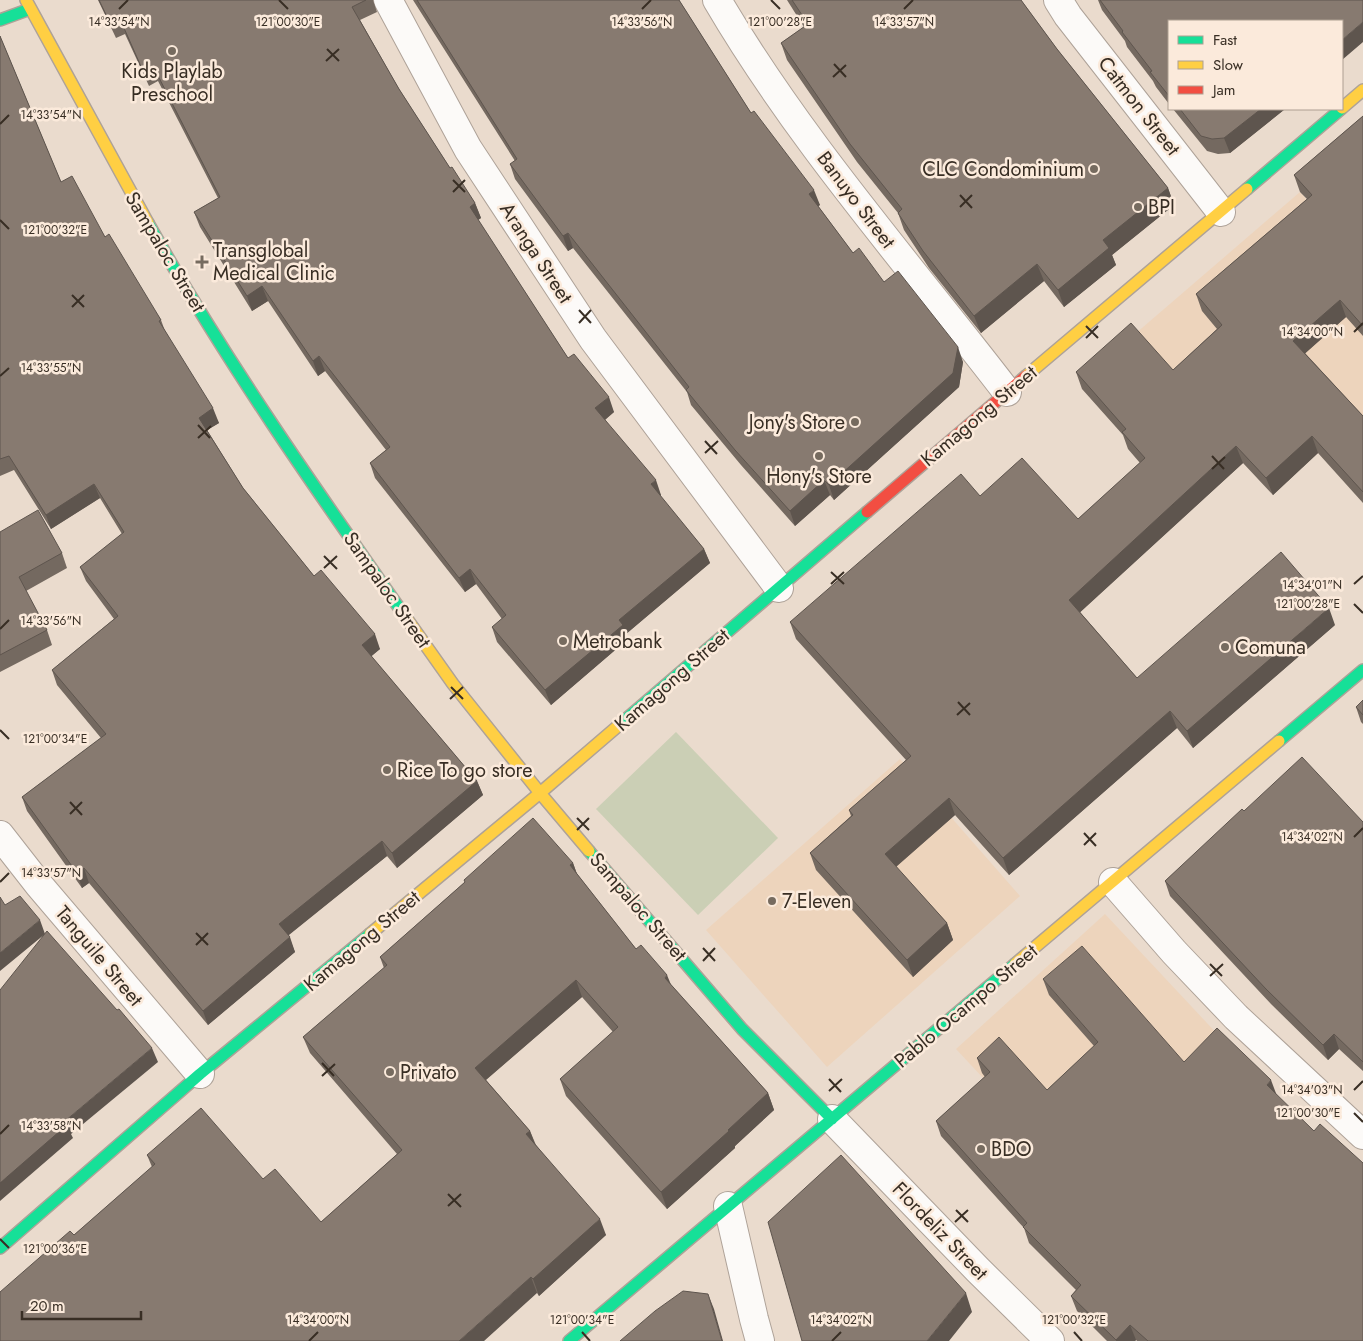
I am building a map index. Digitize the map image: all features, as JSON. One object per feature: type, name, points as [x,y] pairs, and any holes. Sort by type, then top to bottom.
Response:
[{"type":"main road","points":[[0,20],[28,5]]},
{"type":"main road","name":"Sampaloc Street","points":[[28,5],[186,291],[318,492],[453,684],[540,793],[742,1029],[832,1119]]},
{"type":"main road","name":"Kamagong Street","points":[[1343,108],[1363,90]]},
{"type":"main road","name":"Kamagong Street","points":[[0,1248],[200,1074],[540,793],[1006,392],[1341,110]]},
{"type":"main road","name":"Pablo Ocampo Street","points":[[569,1341],[1363,670]]},
{"type":"street","name":"Aranga Street","points":[[388,0],[468,149],[582,323],[779,588]]},
{"type":"street","name":"Banuyo Street","points":[[716,0],[745,48],[837,176],[1006,392]]},
{"type":"street","name":"Catmon Street","points":[[1058,0],[1068,16],[1221,212]]},
{"type":"street","name":"Tanguile Street","points":[[0,835],[45,892],[200,1074]]},
{"type":"street","points":[[1113,882],[1174,952],[1236,1016],[1363,1135]]},
{"type":"street","name":"Flordeliz Street","points":[[832,1119],[978,1270],[1050,1341]]},
{"type":"street","points":[[728,1206],[760,1341]]},
{"type":"shaded area","points":[[1300,192],[1363,264],[1363,428],[1249,462],[1135,334]]},
{"type":"shaded area","points":[[900,759],[1020,896],[827,1067],[706,930]]},
{"type":"shaded area","points":[[1105,914],[1221,1038],[1078,1180],[956,1049]]},
{"type":"green space","points":[[676,732],[778,838],[698,915],[596,809]]},
{"type":"building","points":[[99,0],[366,0],[352,7],[399,89],[475,203],[470,207],[568,358],[574,354],[609,397],[595,408],[656,480],[651,484],[704,549],[619,620],[623,625],[545,690],[492,627],[506,615],[470,569],[459,578],[370,463],[390,447],[319,356],[313,361],[262,286],[247,296],[194,212],[220,197],[153,66],[143,71],[120,19],[110,23]]},
{"type":"building","points":[[417,0],[679,0],[751,113],[754,111],[814,190],[809,194],[853,253],[859,248],[884,282],[898,271],[958,347],[953,373],[829,485],[824,480],[790,511],[735,450],[686,390],[689,387],[568,233],[563,236],[510,164],[517,159]]},
{"type":"building","points":[[792,0],[1021,0],[1057,49],[1168,188],[1103,240],[1109,248],[1058,290],[1037,264],[974,316],[923,251],[898,213],[902,209],[850,144],[781,43],[808,24]]},
{"type":"building","points":[[1100,0],[1363,0],[1363,22],[1343,39],[1343,20],[1168,20],[1168,95],[1150,72],[1152,71]]},
{"type":"building","points":[[0,36],[61,182],[72,176],[105,237],[109,234],[161,320],[159,321],[213,408],[199,418],[243,488],[314,576],[321,570],[375,634],[362,645],[477,781],[392,853],[382,841],[279,924],[290,937],[203,1011],[84,868],[77,873],[22,797],[106,734],[52,670],[118,616],[80,567],[124,532],[94,484],[46,515],[9,456],[0,459]]},
{"type":"building","points":[[1181,110],[1260,110],[1224,138],[1212,139],[1201,136]]},
{"type":"building","points":[[1363,116],[1363,326],[1340,300],[1293,341],[1363,416],[1363,492],[1312,436],[1266,478],[1236,446],[1069,600],[1137,678],[1281,552],[1329,608],[1187,731],[1170,711],[1003,858],[949,798],[885,854],[947,923],[907,960],[810,853],[853,815],[849,810],[911,756],[790,622],[961,474],[980,496],[1022,458],[1078,519],[1145,458],[1122,432],[1126,429],[1076,372],[1131,323],[1173,370],[1222,325],[1196,294],[1312,195],[1294,175]]},
{"type":"building","points":[[38,510],[62,553],[19,577],[47,630],[0,655],[0,532]]},
{"type":"building","points":[[1363,700],[1363,715],[1356,707]]},
{"type":"building","points":[[1302,757],[1363,822],[1363,1062],[1334,1034],[1323,1045],[1266,989],[1165,881],[1242,809],[1244,811]]},
{"type":"building","points":[[533,818],[573,863],[570,865],[636,949],[641,945],[667,975],[665,978],[768,1093],[661,1192],[560,1079],[618,1027],[576,980],[475,1068],[530,1131],[526,1134],[600,1219],[533,1279],[531,1277],[459,1341],[0,1341],[0,1292],[70,1231],[74,1235],[155,1164],[147,1155],[201,1108],[263,1179],[275,1169],[321,1222],[402,1150],[303,1037],[387,965],[380,957],[465,882],[464,880]]},
{"type":"building","points":[[20,896],[40,920],[0,953],[0,897],[5,905]]},
{"type":"building","points":[[47,931],[152,1048],[65,1121],[68,1124],[0,1183],[0,990]]},
{"type":"building","points":[[1082,946],[1184,1062],[1217,1028],[1271,1080],[1267,1085],[1314,1131],[1320,1124],[1363,1163],[1363,1341],[1148,1341],[1130,1325],[1116,1340],[1071,1296],[1081,1285],[1023,1227],[1027,1223],[936,1121],[990,1072],[977,1058],[999,1037],[1047,1090],[1098,1042],[1043,979]]},
{"type":"building","points":[[841,1155],[966,1293],[927,1341],[802,1341],[768,1222]]},
{"type":"building","points":[[683,1291],[708,1294],[722,1341],[620,1341],[655,1311]]},
{"type":"traffic: fast","points":[[0,20],[30,9]]},
{"type":"traffic: fast","points":[[1247,189],[1340,110]]},
{"type":"traffic: fast","points":[[148,223],[208,325],[272,424],[407,619]]},
{"type":"traffic: fast","points":[[618,726],[867,512]]},
{"type":"traffic: fast","points":[[1279,741],[1363,670]]},
{"type":"traffic: fast","points":[[589,851],[742,1029],[832,1119]]},
{"type":"traffic: fast","points":[[0,1248],[200,1074],[370,934]]},
{"type":"traffic: fast","points":[[569,1341],[1015,964]]},
{"type":"traffic: slow","points":[[26,0],[148,223]]},
{"type":"traffic: slow","points":[[1343,107],[1363,90]]},
{"type":"traffic: slow","points":[[1026,376],[1247,189]]},
{"type":"traffic: slow","points":[[407,619],[453,684],[589,851]]},
{"type":"traffic: slow","points":[[370,934],[618,726]]},
{"type":"traffic: slow","points":[[1015,964],[1279,741]]},
{"type":"traffic: jam","points":[[867,512],[1026,376]]},
{"type":"place","name":"Kids Playlab Preschool","points":[[172,51]]},
{"type":"place","name":"CLC Condominium","points":[[1094,169]]},
{"type":"place","name":"BPI","points":[[1138,207]]},
{"type":"place","name":"Transglobal Medical Clinic","points":[[202,262]]},
{"type":"place","name":"Jony's Store","points":[[855,422]]},
{"type":"place","name":"Hony's Store","points":[[819,456]]},
{"type":"place","name":"Metrobank","points":[[563,641]]},
{"type":"place","name":"Comuna","points":[[1225,647]]},
{"type":"place","name":"Rice To go store","points":[[387,770]]},
{"type":"place","name":"7-Eleven","points":[[772,901]]},
{"type":"place","name":"Privato","points":[[390,1072]]},
{"type":"place","name":"BDO","points":[[981,1149]]}]
